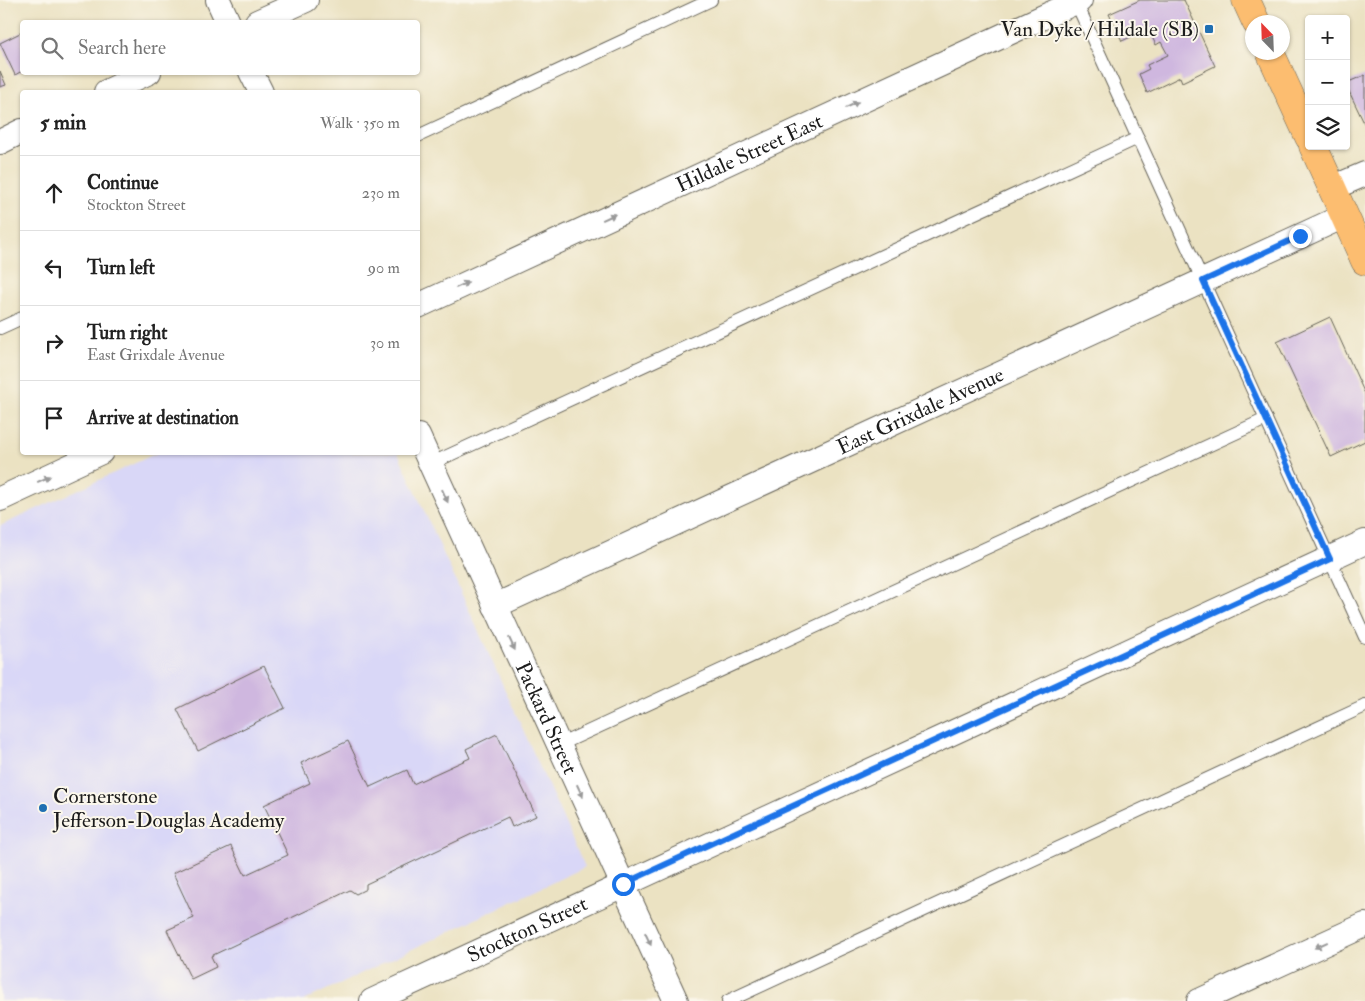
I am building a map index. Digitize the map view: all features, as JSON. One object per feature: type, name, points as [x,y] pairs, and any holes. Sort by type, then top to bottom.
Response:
[{"type":"main road","points":[[1246,0],[1253,15]]},
{"type":"main road","points":[[1274,60],[1305,128]]},
{"type":"main road","points":[[1315,150],[1365,261]]},
{"type":"street","points":[[218,0],[227,20]]},
{"type":"street","points":[[261,20],[306,0]]},
{"type":"street","name":"Hildale Street East","points":[[420,305],[1077,1]]},
{"type":"street","points":[[110,90],[143,75]]},
{"type":"street","points":[[252,75],[259,90]]},
{"type":"street","points":[[0,142],[20,132]]},
{"type":"street","points":[[1332,188],[1365,174]]},
{"type":"street","name":"East Grixdale Avenue","points":[[495,606],[1344,216]]},
{"type":"street","name":"Packard Street","points":[[420,441],[676,1001]]},
{"type":"street","points":[[0,499],[95,455]]},
{"type":"street","name":"Stockton Street","points":[[372,1001],[1365,542]]},
{"type":"street","points":[[1199,1001],[1365,925]]},
{"type":"lane","points":[[420,135],[711,0]]},
{"type":"lane","points":[[1077,1],[1365,637]]},
{"type":"lane","points":[[430,464],[1138,138]]},
{"type":"lane","points":[[0,328],[20,319]]},
{"type":"lane","points":[[559,745],[1266,419]]},
{"type":"lane","points":[[728,1001],[1365,706]]},
{"type":"shaded area","points":[[153,455],[399,455],[585,867],[303,1001],[0,1001],[0,526]]},
{"type":"building","points":[[1140,0],[1184,0],[1215,66],[1182,82],[1180,77],[1147,93],[1139,74],[1149,69],[1147,65],[1168,55],[1161,42],[1156,45],[1148,29],[1122,41],[1109,14]]},
{"type":"building","points":[[20,33],[20,72],[15,75],[0,43]]},
{"type":"building","points":[[0,71],[6,85],[0,87]]},
{"type":"building","points":[[1365,75],[1365,125],[1350,93],[1350,81]]},
{"type":"building","points":[[1330,317],[1365,394],[1365,441],[1331,457],[1277,342]]},
{"type":"building","points":[[264,666],[285,708],[198,751],[177,709]]},
{"type":"building","points":[[497,734],[536,816],[512,827],[508,817],[366,884],[366,889],[356,894],[350,890],[211,956],[216,967],[191,979],[167,930],[194,918],[173,873],[231,846],[245,875],[288,855],[264,805],[310,783],[301,763],[348,741],[370,787],[407,770],[413,784],[470,758],[466,749]]},
{"type":"place","name":"Van Dyke / Hildale (SB)","points":[[1209,29]]},
{"type":"place","name":"Cornerstone Jefferson-Douglas Academy","points":[[43,808]]},
{"type":"route","points":[[623,884],[1330,559],[1203,281],[1300,236]]}]
